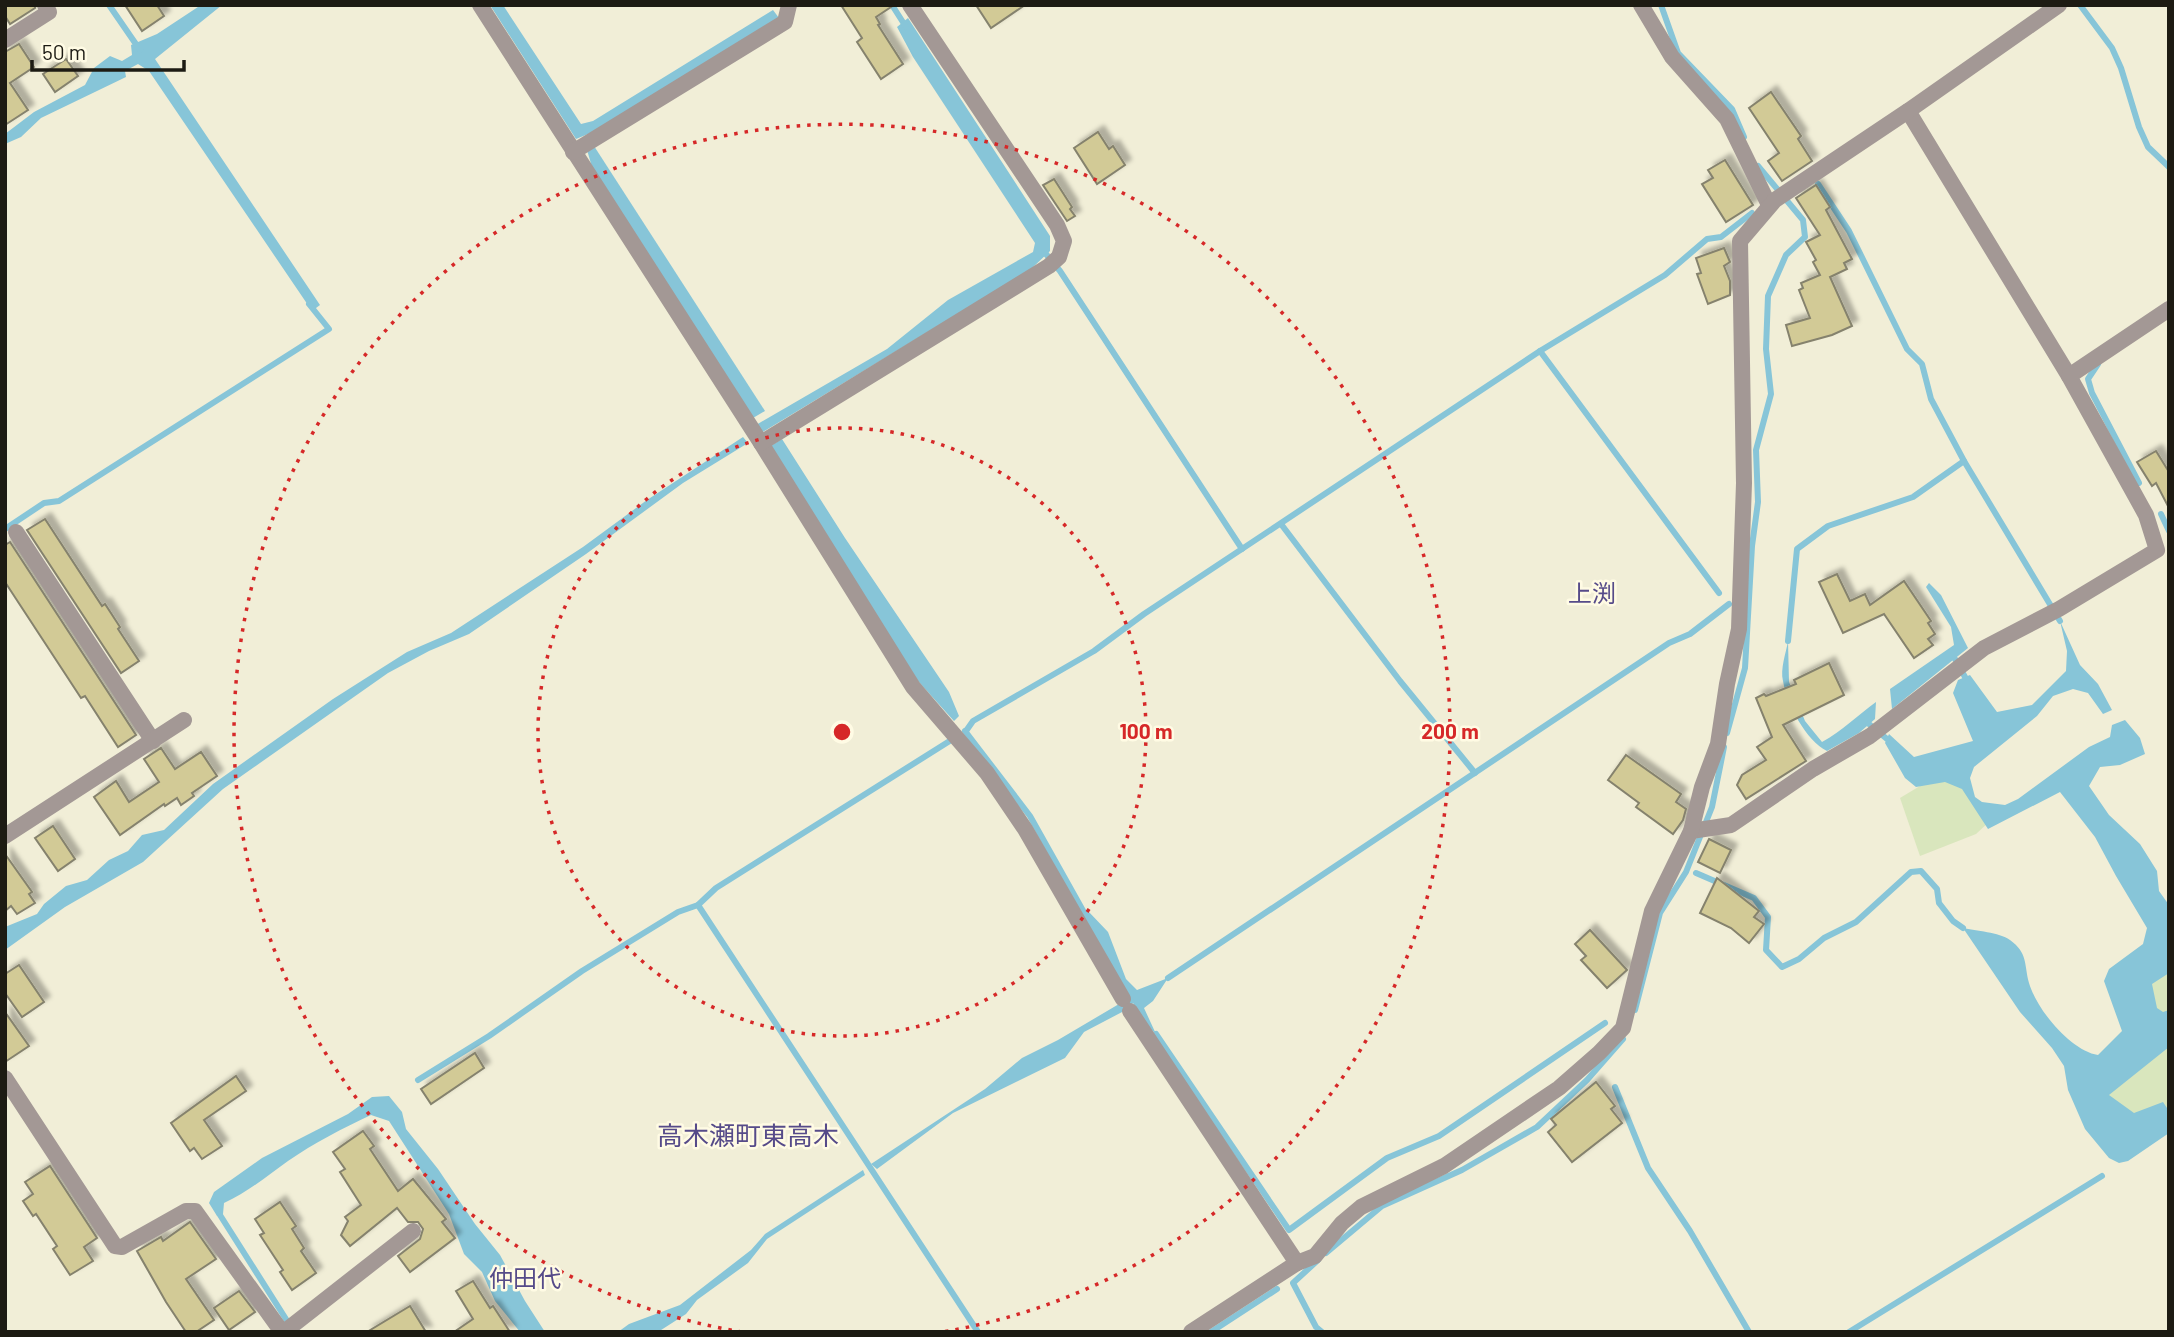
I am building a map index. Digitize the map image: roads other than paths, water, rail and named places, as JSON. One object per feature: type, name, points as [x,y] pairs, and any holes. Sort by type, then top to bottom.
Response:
[{"type":"street","points":[[5,40],[49,12],[45,5]]},
{"type":"street","points":[[480,5],[914,687],[987,773],[1025,829],[1126,1005],[1297,1264]]},
{"type":"street","points":[[573,152],[785,22],[789,5]]},
{"type":"street","points":[[756,436],[1054,262],[1064,241],[1057,225],[910,5]]},
{"type":"street","points":[[1642,5],[1672,57],[1727,119],[1777,199]]},
{"type":"street","points":[[1192,1332],[1315,1255],[1342,1223],[1361,1207],[1444,1166],[1559,1088],[1623,1028],[1652,911],[1691,831],[1702,787],[1718,744],[1739,629],[1744,483],[1740,241],[1777,199],[2059,5]]},
{"type":"street","points":[[1691,831],[1731,825],[1813,769],[1876,731],[1984,648],[2053,612],[2157,550],[2146,515],[2069,376],[1908,111]]},
{"type":"street","points":[[2069,376],[2169,310]]},
{"type":"street","points":[[16,532],[153,741]]},
{"type":"street","points":[[5,836],[184,720]]},
{"type":"street","points":[[5,1078],[115,1246],[122,1247],[186,1211],[195,1212],[287,1329],[413,1231]]},
{"type":"water","points":[[201,5],[222,5],[155,59],[320,305],[312,311],[149,71],[138,64],[125,71],[126,77],[41,118],[21,137],[5,144],[5,134],[34,112],[85,85],[94,68],[110,56],[122,61],[132,55],[131,45],[157,34]]},
{"type":"water","points":[[490,5],[503,5],[581,124],[593,121],[773,10],[779,18],[605,127],[576,139]]},
{"type":"water","points":[[908,18],[1050,236],[1050,251],[1030,270],[761,433],[756,425],[887,349],[948,300],[1033,252],[1035,243],[913,57],[897,27]]},
{"type":"water","points":[[594,146],[765,411],[753,418],[592,167],[587,150]]},
{"type":"water","points":[[743,437],[748,443],[683,483],[469,634],[388,673],[223,789],[143,862],[65,907],[5,950],[5,927],[37,914],[44,904],[66,886],[87,880],[109,860],[128,851],[142,835],[164,830],[213,784],[333,699],[407,652],[451,633],[583,547],[647,500]]},
{"type":"water","points":[[782,439],[949,692],[959,716],[954,721],[918,681],[769,447]]},
{"type":"water","points":[[1929,583],[1941,595],[1968,648],[1892,709],[1890,689],[1954,645],[1951,627],[1926,587]]},
{"type":"water","points":[[2060,621],[2080,665],[2098,684],[2112,710],[2103,714],[2088,693],[2073,689],[2053,696],[2037,716],[1974,767],[1970,778],[1975,797],[1982,802],[2005,805],[2018,799],[2089,747],[2110,737],[2112,725],[2125,720],[2140,738],[2145,754],[2120,765],[2100,767],[2089,786],[2109,815],[2140,844],[2157,871],[2159,891],[2169,905],[2169,973],[2152,984],[2157,1008],[2163,1012],[2169,1010],[2169,1047],[2109,1095],[2134,1113],[2163,1102],[2169,1111],[2169,1133],[2128,1161],[2119,1163],[2109,1158],[2085,1129],[2068,1090],[2064,1066],[2020,1012],[1963,928],[2000,935],[2016,945],[2024,959],[2033,994],[2047,1017],[2066,1038],[2098,1055],[2122,1031],[2104,981],[2109,969],[2143,944],[2147,928],[2095,837],[2060,792],[1988,829],[1962,789],[1945,782],[1916,787],[1905,778],[1885,743],[1889,734],[1914,757],[1973,741],[1953,693],[1958,680],[1970,675],[1997,712],[2032,705],[2066,671],[2067,651]]},
{"type":"water","points":[[1788,641],[1789,682],[1805,721],[1822,742],[1876,702],[1875,719],[1859,733],[1827,751],[1819,746],[1805,731],[1785,690],[1782,671]]},
{"type":"water","points":[[1088,911],[1108,932],[1126,979],[1137,990],[1168,978],[1153,1001],[1144,1008],[1156,1034],[1146,1025],[1084,920]]},
{"type":"water","points":[[1119,1004],[1124,1011],[1084,1032],[1065,1058],[953,1113],[877,1169],[871,1164],[985,1089],[1022,1058]]},
{"type":"water","points":[[389,1096],[402,1112],[406,1129],[500,1255],[545,1332],[520,1332],[495,1301],[482,1272],[464,1254],[449,1214],[389,1121],[371,1115],[329,1136],[224,1203],[223,1214],[217,1216],[209,1203],[214,1192],[262,1158],[348,1114],[372,1097]]},
{"type":"water","points":[[863,1170],[865,1175],[767,1239],[748,1263],[697,1300],[686,1314],[658,1332],[618,1332],[629,1324],[680,1305],[751,1250],[765,1234]]},
{"type":"waterway","points":[[109,5],[140,50]]},
{"type":"waterway","points":[[892,5],[906,27]]},
{"type":"waterway","points":[[1661,5],[1678,53],[1732,109],[1744,137]]},
{"type":"waterway","points":[[2080,5],[2112,48],[2148,147],[2169,167]]},
{"type":"waterway","points":[[1727,733],[1745,668],[1752,546],[1758,502],[1756,450],[1771,394],[1766,349],[1768,296],[1786,255],[1805,237],[1803,220],[1758,166]]},
{"type":"waterway","points":[[1818,184],[1849,231],[1907,349],[1922,364],[1931,399],[1964,461],[2060,621]]},
{"type":"waterway","points":[[966,731],[973,721],[1094,651],[1144,614],[1540,351],[1665,275],[1707,239],[1721,237],[1752,213]]},
{"type":"waterway","points":[[1046,254],[1060,271],[1242,549]]},
{"type":"waterway","points":[[5,529],[44,503],[59,501],[329,329],[309,304]]},
{"type":"waterway","points":[[1540,351],[1719,593]]},
{"type":"waterway","points":[[2098,364],[2088,379],[2092,393],[2139,483]]},
{"type":"waterway","points":[[1788,641],[1797,549],[1828,526],[1913,497],[1964,461]]},
{"type":"waterway","points":[[2161,514],[2169,531]]},
{"type":"waterway","points":[[1281,524],[1400,681],[1475,773]]},
{"type":"waterway","points":[[1168,978],[1669,643],[1690,634],[1729,604]]},
{"type":"waterway","points":[[1955,659],[1965,677]]},
{"type":"waterway","points":[[1869,724],[1887,739]]},
{"type":"waterway","points":[[965,731],[1030,816],[1086,916]]},
{"type":"waterway","points":[[418,1080],[489,1036],[582,971],[678,912],[698,905],[716,888],[956,737]]},
{"type":"waterway","points":[[1635,1010],[1660,913],[1686,872],[1712,807],[1724,747]]},
{"type":"waterway","points":[[1696,873],[1754,898],[1768,917],[1766,950],[1782,967],[1799,959],[1824,938],[1856,922],[1911,872],[1921,871],[1937,889],[1939,903],[1953,921],[1963,928]]},
{"type":"waterway","points":[[698,905],[978,1332]]},
{"type":"waterway","points":[[1121,1008],[1131,1001]]},
{"type":"waterway","points":[[1156,1034],[1289,1230],[1387,1158],[1439,1136],[1605,1023]]},
{"type":"waterway","points":[[1326,1253],[1382,1206],[1462,1170],[1537,1127],[1587,1080],[1623,1039]]},
{"type":"waterway","points":[[1615,1087],[1648,1168],[1690,1231],[1749,1332]]},
{"type":"waterway","points":[[1849,1332],[2102,1176]]},
{"type":"waterway","points":[[220,1215],[291,1327]]},
{"type":"waterway","points":[[1318,1260],[1293,1283],[1316,1327],[1322,1332]]},
{"type":"waterway","points":[[1211,1332],[1277,1289]]},
{"type":"district","name":"上渕","points":[[1592,592]]},
{"type":"district","name":"高木瀬町東高木","points":[[748,1134]]},
{"type":"district","name":"仲田代","points":[[525,1277]]}]
